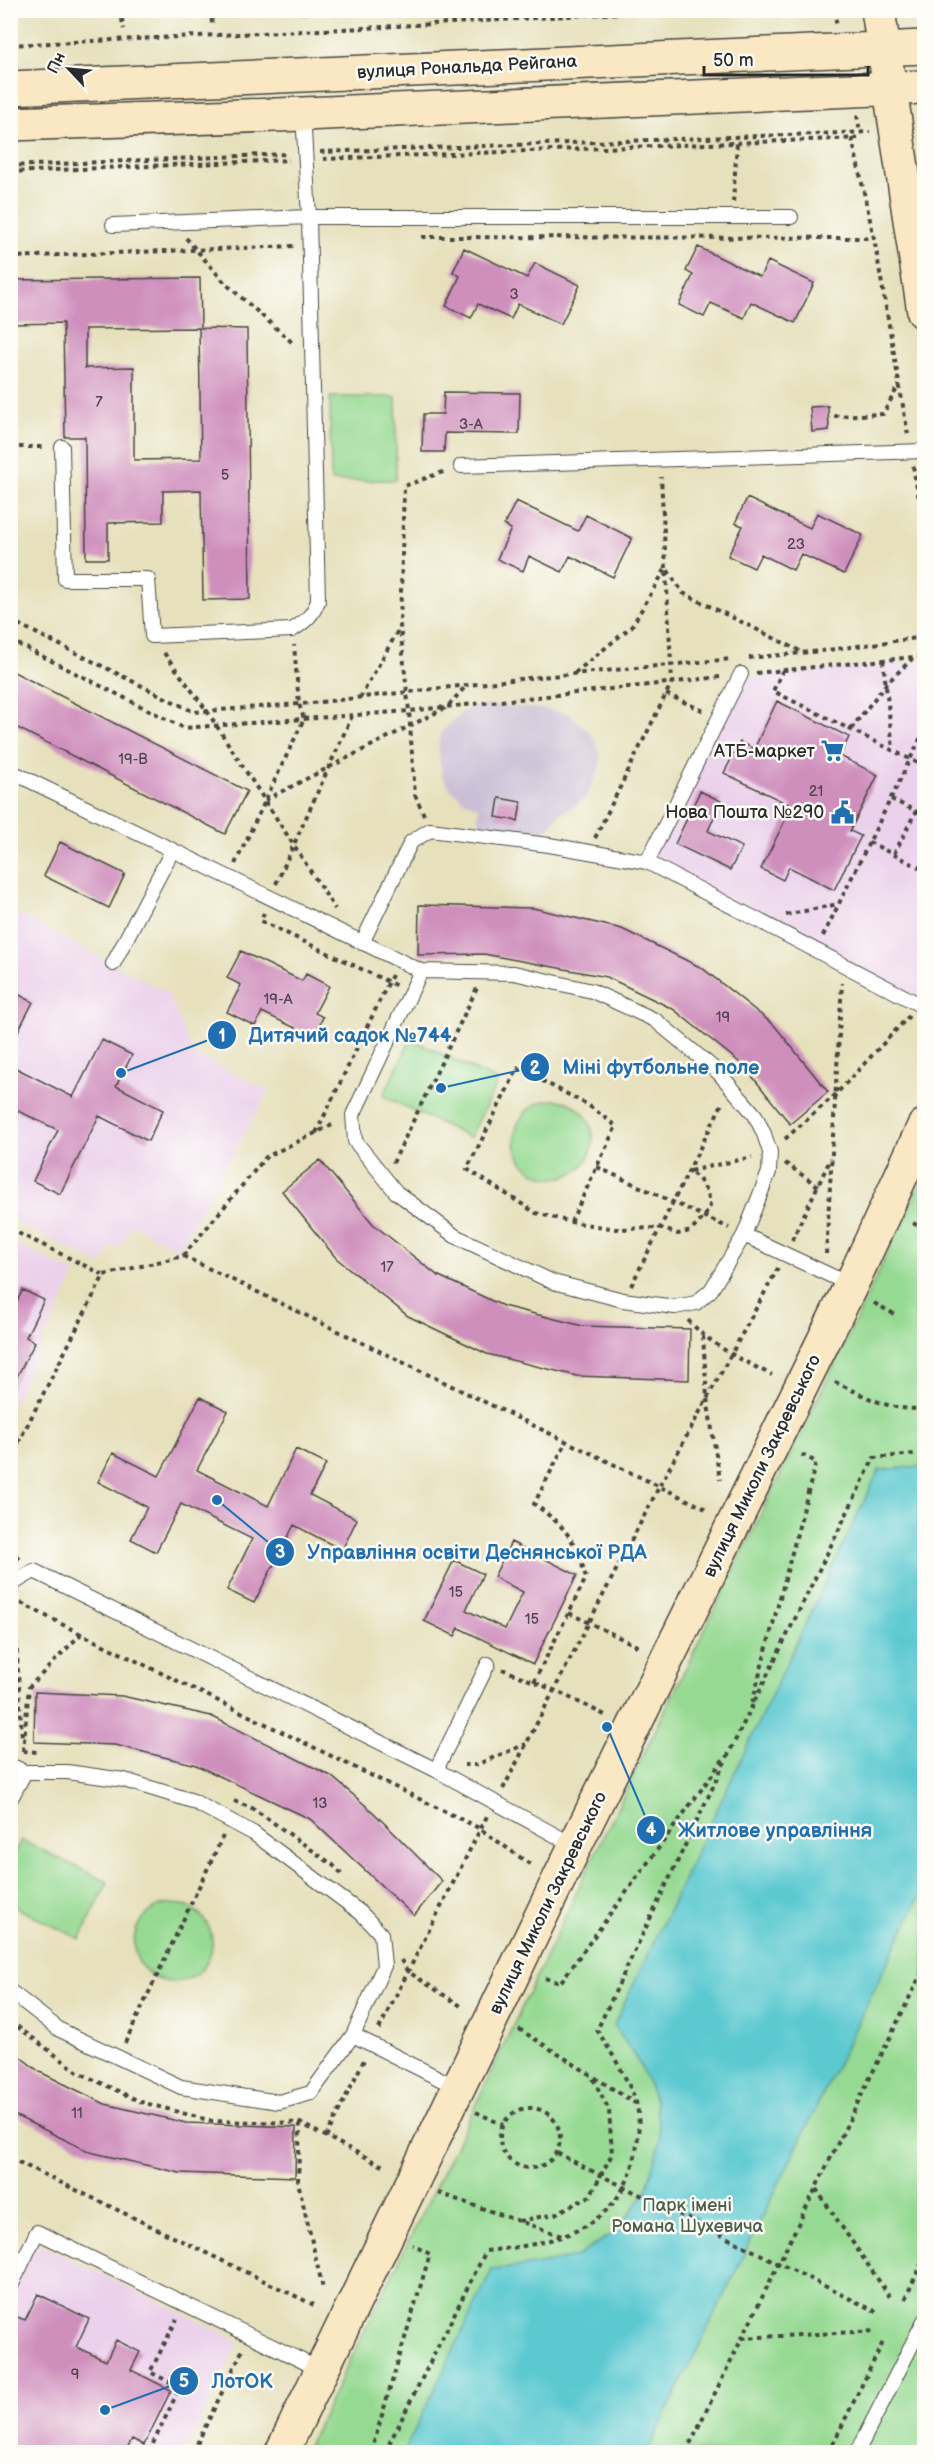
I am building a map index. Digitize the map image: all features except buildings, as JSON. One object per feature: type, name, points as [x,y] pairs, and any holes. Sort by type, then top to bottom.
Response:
[{"type":"main road","points":[[878,10],[924,312]]},
{"type":"main road","name":"вулиця Рональда Рейгана","points":[[10,88],[924,47]]},
{"type":"main road","points":[[10,124],[303,114],[924,87]]},
{"type":"main road","name":"вулиця Миколи Закревського","points":[[282,2452],[321,2370],[467,2100],[575,1846],[862,1294],[924,1126]]},
{"type":"lane","points":[[62,447],[65,579],[148,579],[152,636],[292,630],[304,623],[314,612],[318,600],[310,245],[303,114]]},
{"type":"lane","points":[[113,225],[309,217],[791,217]]},
{"type":"lane","points":[[461,466],[918,452]]},
{"type":"lane","points":[[647,862],[741,674]]},
{"type":"lane","points":[[10,771],[421,971],[514,973],[592,991],[655,1020],[718,1072],[755,1115],[770,1152],[769,1172],[744,1235],[711,1290],[696,1303],[675,1307],[623,1300],[553,1282],[455,1236],[396,1192],[355,1141],[353,1115],[421,971]]},
{"type":"lane","points":[[359,941],[411,842],[430,830],[647,862],[922,1005]]},
{"type":"lane","points":[[113,964],[172,851]]},
{"type":"lane","points":[[744,1235],[862,1294]]},
{"type":"lane","points":[[10,1590],[14,1583],[34,1571],[437,1767],[496,1803],[575,1846]]},
{"type":"lane","points":[[437,1767],[488,1664]]},
{"type":"lane","points":[[10,1765],[25,1772],[67,1772],[124,1780],[193,1801],[253,1833],[362,1913],[381,1934],[384,1966],[353,2035],[312,2093],[279,2102],[181,2087],[60,2030],[10,1991]]},
{"type":"lane","points":[[10,1800],[25,1772]]},
{"type":"lane","points":[[353,2035],[467,2100]]},
{"type":"lane","points":[[10,2288],[37,2232],[321,2370]]},
{"type":"lane","points":[[857,2452],[924,2321]]},
{"type":"path","points":[[120,10],[124,29]]},
{"type":"path","points":[[212,10],[212,24]]},
{"type":"path","points":[[303,10],[303,19]]},
{"type":"path","points":[[10,45],[671,10]]},
{"type":"path","points":[[10,172],[306,156],[860,132]]},
{"type":"path","points":[[852,138],[874,238],[899,385],[918,452],[924,527]]},
{"type":"path","points":[[10,166],[861,138]]},
{"type":"path","points":[[731,238],[737,143]]},
{"type":"path","points":[[173,223],[225,283],[312,360]]},
{"type":"path","points":[[415,237],[874,238]]},
{"type":"path","points":[[10,257],[310,245]]},
{"type":"path","points":[[834,416],[883,414],[899,385]]},
{"type":"path","points":[[10,447],[62,447]]},
{"type":"path","points":[[588,852],[672,682],[660,460]]},
{"type":"path","points":[[430,830],[415,795],[400,626],[404,486],[461,466]]},
{"type":"path","points":[[666,568],[683,593],[804,652]]},
{"type":"path","points":[[574,674],[632,626],[666,568]]},
{"type":"path","points":[[10,620],[194,712],[360,698],[737,658]]},
{"type":"path","points":[[360,698],[400,626]]},
{"type":"path","points":[[228,878],[304,719],[299,704],[292,630]]},
{"type":"path","points":[[152,636],[207,711],[359,941]]},
{"type":"path","points":[[748,658],[924,637]]},
{"type":"path","points":[[10,640],[184,728],[409,711],[924,656]]},
{"type":"path","points":[[851,729],[886,684],[914,657]]},
{"type":"path","points":[[883,660],[893,750]]},
{"type":"path","points":[[783,670],[773,691],[924,766]]},
{"type":"path","points":[[264,800],[447,707],[466,685]]},
{"type":"path","points":[[666,694],[719,718]]},
{"type":"path","points":[[353,715],[327,768],[261,921],[411,992]]},
{"type":"path","points":[[816,950],[924,731]]},
{"type":"path","points":[[891,799],[924,815]]},
{"type":"path","points":[[894,854],[916,811]]},
{"type":"path","points":[[869,842],[924,870]]},
{"type":"path","points":[[759,921],[838,904]]},
{"type":"path","points":[[316,1133],[399,960]]},
{"type":"path","points":[[826,1256],[843,964]]},
{"type":"path","points":[[393,1163],[486,972]]},
{"type":"path","points":[[689,1171],[770,1152],[835,1095],[922,1005]]},
{"type":"path","points":[[571,1222],[616,1126],[588,1105],[518,1068],[467,1169],[536,1214],[571,1222],[616,1228],[660,1228],[678,1234],[691,1231],[705,1216],[710,1206],[708,1193],[699,1179],[689,1171]]},
{"type":"path","points":[[623,1300],[731,1087]]},
{"type":"path","points":[[10,1229],[104,1275],[183,1256],[266,1157],[353,1115]]},
{"type":"path","points":[[770,1152],[818,1186]]},
{"type":"path","points":[[326,2137],[479,1828],[496,1803],[659,1487],[785,1254],[831,1158]]},
{"type":"path","points":[[597,1167],[744,1235]]},
{"type":"path","points":[[913,1223],[924,1229]]},
{"type":"path","points":[[183,1256],[706,1509]]},
{"type":"path","points":[[10,1459],[104,1275]]},
{"type":"path","points":[[862,1294],[896,1315]]},
{"type":"path","points":[[675,1307],[703,1336],[731,1354],[772,1375]]},
{"type":"path","points":[[703,1336],[707,1398],[720,1480]]},
{"type":"path","points":[[835,1382],[895,1408],[924,1408]]},
{"type":"path","points":[[534,1682],[586,1578],[579,1554],[560,1522],[534,1504],[566,1442]]},
{"type":"path","points":[[749,1713],[816,1462],[799,1453]]},
{"type":"path","points":[[386,2452],[486,2251],[531,2246],[564,2236],[592,2223],[619,2197],[631,2172],[639,2142],[636,2104],[597,2030],[730,1749],[874,1458],[924,1453]]},
{"type":"path","points":[[81,1634],[29,1688],[23,1751],[14,1599],[479,1828],[531,1865]]},
{"type":"path","points":[[569,1612],[639,1647]]},
{"type":"path","points":[[488,1664],[554,1690],[605,1715]]},
{"type":"path","points":[[437,1767],[476,1765],[526,1744]]},
{"type":"path","points":[[545,1978],[560,1983],[730,1749]]},
{"type":"path","points":[[118,2057],[230,1821]]},
{"type":"path","points":[[686,2452],[924,1968]]},
{"type":"path","points":[[519,2029],[636,2104]]},
{"type":"path","points":[[519,2221],[555,2214],[590,2196],[612,2154],[609,2110],[591,2075]]},
{"type":"path","points":[[467,2100],[503,2125]]},
{"type":"path","points":[[525,2109],[544,2111],[558,2125],[560,2135],[557,2153],[541,2166],[521,2167],[505,2155],[501,2146],[500,2136],[503,2125],[516,2112],[525,2109]]},
{"type":"path","points":[[300,2123],[298,2182],[323,2289]]},
{"type":"path","points":[[557,2153],[877,2312]]},
{"type":"path","points":[[10,2158],[315,2305]]},
{"type":"path","points":[[816,2189],[892,2300]]},
{"type":"path","points":[[438,2193],[564,2236]]},
{"type":"path","points":[[371,2452],[429,2254],[412,2245]]},
{"type":"path","points":[[905,2299],[924,2258]]},
{"type":"path","points":[[142,2448],[150,2452],[180,2387],[150,2372],[184,2303]]},
{"type":"path","points":[[742,2338],[876,2331]]},
{"type":"path","points":[[193,2452],[250,2335]]},
{"type":"path","points":[[829,2452],[883,2342]]},
{"type":"shaded area","points":[[924,661],[924,1002],[650,861],[743,677]]},
{"type":"shaded area","points":[[486,705],[544,709],[569,714],[588,730],[596,743],[601,757],[598,772],[585,798],[575,806],[561,812],[550,827],[538,834],[478,822],[479,807],[463,800],[442,776],[438,746],[441,733],[460,714],[471,708]]},
{"type":"shaded area","points":[[10,910],[168,993],[193,1054],[269,1091],[178,1250],[132,1224],[118,1249],[111,1246],[102,1265],[11,1220]]},
{"type":"shaded area","points":[[11,1242],[76,1273],[11,1408]]},
{"type":"shaded area","points":[[37,2243],[239,2341],[186,2452],[11,2452],[10,2296]]},
{"type":"green space","points":[[330,397],[396,397],[396,480],[331,481]]},
{"type":"green space","points":[[411,1039],[498,1081],[470,1138],[383,1096]]},
{"type":"green space","points":[[546,1100],[562,1100],[576,1106],[587,1117],[593,1131],[593,1147],[587,1161],[576,1172],[562,1178],[546,1178],[532,1172],[521,1161],[515,1147],[515,1131],[521,1117],[532,1106]]},
{"type":"green space","name":"Парк імені Романа Шухевича","points":[[924,1174],[924,2452],[305,2452],[860,1312]]},
{"type":"green space","points":[[21,1840],[108,1882],[80,1939],[11,1905],[11,1861]]},
{"type":"green space","points":[[165,1904],[181,1904],[195,1910],[206,1921],[212,1935],[212,1951],[206,1965],[195,1976],[181,1982],[165,1982],[151,1976],[140,1965],[134,1951],[134,1935],[140,1921],[151,1910]]},
{"type":"water","points":[[924,1466],[924,1888],[647,2452],[404,2452],[492,2270],[576,2257],[618,2230],[646,2191],[660,2140],[655,2100],[640,2065],[614,2025],[879,1470]]},
{"type":"place","name":"АТБ-маркет","points":[[833,751]]},
{"type":"place","name":"Нова Пошта №290","points":[[842,812]]},
{"type":"place","name":"Дитячий садок №744","points":[[121,1073]]},
{"type":"place","name":"Міні футбольне поле","points":[[441,1088]]},
{"type":"place","name":"Управління освіти Деснянської РДА","points":[[217,1500]]},
{"type":"place","name":"Житлове управління","points":[[607,1727]]},
{"type":"place","name":"ЛотОК","points":[[105,2410]]}]
